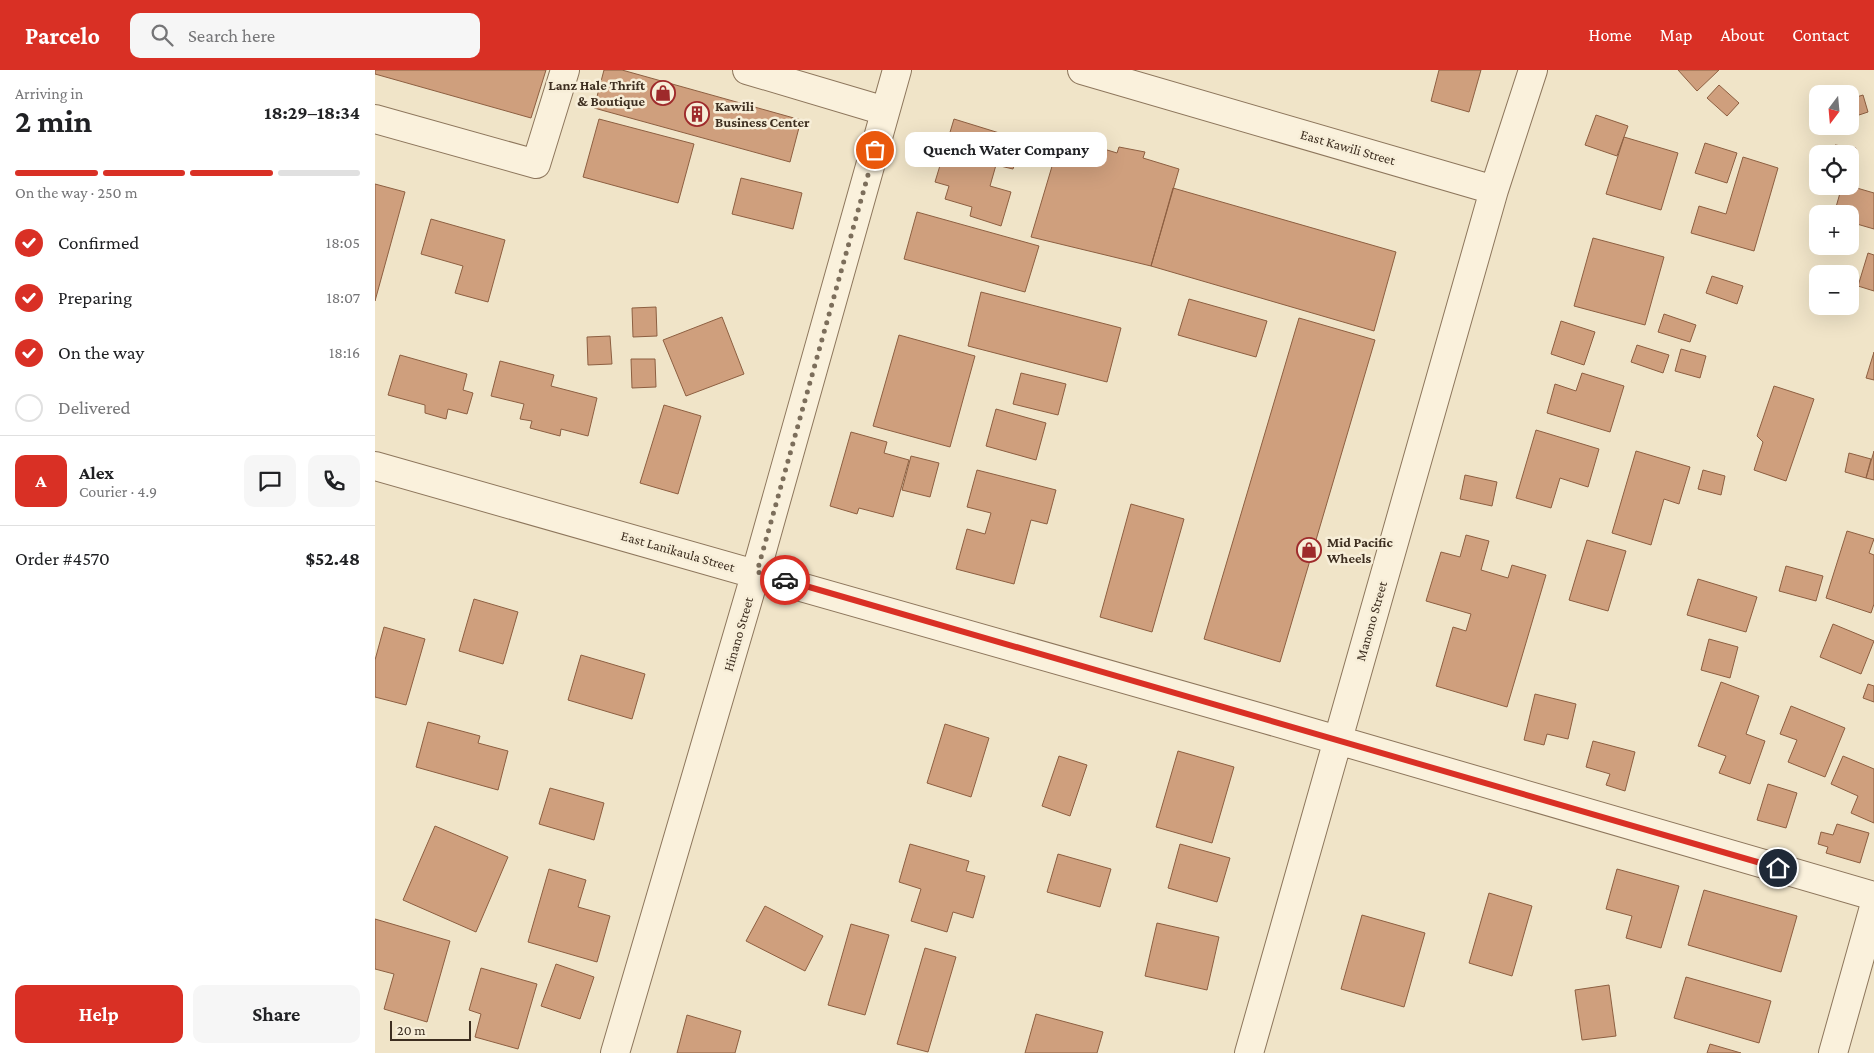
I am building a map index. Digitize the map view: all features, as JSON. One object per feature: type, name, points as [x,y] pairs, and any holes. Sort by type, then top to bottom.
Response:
[{"type":"street","points":[[375,119],[536,164],[565,70]]},
{"type":"street","points":[[747,70],[885,111]]},
{"type":"street","name":"Hinano Street","points":[[615,1053],[757,572],[897,70]]},
{"type":"street","name":"East Kawili Street","points":[[1082,70],[1494,190]]},
{"type":"street","points":[[1494,190],[1533,70]]},
{"type":"street","name":"Manono Street","points":[[1249,1053],[1494,190]]},
{"type":"street","name":"East Lanikaula Street","points":[[375,466],[757,572],[1874,896]]},
{"type":"street","points":[[1833,1053],[1874,907]]},
{"type":"building","points":[[375,70],[546,70],[531,118],[375,74]]},
{"type":"building","name":"Kawili Business Center","points":[[604,70],[622,70],[801,120],[790,162],[594,108]]},
{"type":"building","points":[[1439,70],[1481,70],[1469,112],[1431,101]]},
{"type":"building","points":[[1678,70],[1719,70],[1697,91]]},
{"type":"building","points":[[1719,85],[1739,103],[1727,116],[1707,98]]},
{"type":"building","points":[[1863,95],[1868,112],[1859,115],[1859,96]]},
{"type":"building","points":[[1596,115],[1628,126],[1617,156],[1585,145]]},
{"type":"building","points":[[599,119],[694,144],[678,203],[583,177]]},
{"type":"building","points":[[954,119],[1022,140],[1013,169],[996,165],[990,186],[1011,192],[1001,226],[970,216],[972,207],[945,199],[949,186],[935,182]]},
{"type":"building","points":[[1061,136],[1117,153],[1119,147],[1145,152],[1143,158],[1179,169],[1151,266],[1031,237]]},
{"type":"building","points":[[1624,137],[1678,153],[1661,210],[1606,194]]},
{"type":"building","points":[[1705,143],[1737,153],[1727,183],[1695,173]]},
{"type":"building","points":[[1743,157],[1778,168],[1754,251],[1691,233],[1699,206],[1726,214]]},
{"type":"building","points":[[741,178],[802,193],[793,229],[732,214]]},
{"type":"building","points":[[375,184],[405,192],[375,301]]},
{"type":"building","points":[[1173,188],[1396,252],[1374,331],[1151,266]]},
{"type":"building","points":[[1859,189],[1874,193],[1874,229],[1859,225],[1859,205],[1837,205],[1839,195],[1859,195]]},
{"type":"building","points":[[917,212],[1039,246],[1025,292],[904,259]]},
{"type":"building","points":[[431,219],[505,240],[488,302],[455,293],[463,266],[421,254]]},
{"type":"building","points":[[1593,238],[1664,257],[1645,325],[1574,306]]},
{"type":"building","points":[[1868,253],[1874,255],[1874,291],[1859,286]]},
{"type":"building","points":[[1712,276],[1743,286],[1737,304],[1706,293]]},
{"type":"building","points":[[981,292],[1121,328],[1107,382],[968,346]]},
{"type":"building","points":[[1189,299],[1267,321],[1256,357],[1178,335]]},
{"type":"building","points":[[656,307],[657,336],[633,337],[632,308]]},
{"type":"building","points":[[1664,314],[1696,325],[1690,342],[1658,332]]},
{"type":"building","points":[[722,317],[744,374],[686,396],[663,340]]},
{"type":"building","points":[[1299,318],[1375,340],[1280,662],[1204,639]]},
{"type":"building","points":[[1561,321],[1595,332],[1584,365],[1551,354]]},
{"type":"building","points":[[899,335],[975,356],[950,447],[873,426]]},
{"type":"building","points":[[610,336],[612,364],[588,365],[587,337]]},
{"type":"building","points":[[1637,345],[1669,355],[1663,373],[1631,362]]},
{"type":"building","points":[[1681,349],[1706,356],[1700,378],[1675,371]]},
{"type":"building","points":[[1874,352],[1874,380],[1866,378]]},
{"type":"building","points":[[400,355],[467,374],[463,390],[473,393],[467,414],[448,409],[446,419],[425,413],[425,405],[388,395]]},
{"type":"building","points":[[631,359],[655,359],[656,387],[632,388]]},
{"type":"building","points":[[500,361],[554,375],[551,386],[597,398],[588,436],[561,429],[560,436],[530,428],[532,421],[520,419],[524,404],[491,396]]},
{"type":"building","points":[[1021,373],[1066,384],[1058,415],[1013,404]]},
{"type":"building","points":[[1582,373],[1624,386],[1610,432],[1547,413],[1555,384],[1576,391]]},
{"type":"building","points":[[1774,386],[1814,399],[1786,481],[1754,470],[1763,442],[1757,436]]},
{"type":"building","points":[[664,405],[701,416],[678,494],[640,483]]},
{"type":"building","points":[[996,409],[1046,423],[1036,460],[986,446]]},
{"type":"building","points":[[1536,430],[1599,449],[1588,487],[1560,478],[1551,508],[1516,498]]},
{"type":"building","points":[[851,432],[887,442],[884,453],[909,460],[893,517],[859,508],[857,514],[830,506]]},
{"type":"building","points":[[1636,451],[1690,467],[1679,504],[1664,499],[1651,545],[1612,533]]},
{"type":"building","points":[[1874,451],[1874,480],[1866,478]]},
{"type":"building","points":[[1849,453],[1871,459],[1866,478],[1845,472]]},
{"type":"building","points":[[911,456],[939,463],[930,497],[902,490]]},
{"type":"building","points":[[977,470],[1056,490],[1047,524],[1031,520],[1014,584],[956,569],[967,529],[985,534],[991,513],[967,507]]},
{"type":"building","points":[[1703,470],[1725,476],[1721,495],[1698,489]]},
{"type":"building","points":[[1465,475],[1497,482],[1492,506],[1460,499]]},
{"type":"building","points":[[1131,504],[1184,519],[1152,632],[1100,617]]},
{"type":"building","points":[[1847,531],[1874,539],[1869,553],[1874,555],[1874,604],[1871,613],[1826,598]]},
{"type":"building","points":[[1466,535],[1489,541],[1481,570],[1508,578],[1512,565],[1546,575],[1507,707],[1436,686],[1453,627],[1466,631],[1471,614],[1426,601],[1441,552],[1460,557]]},
{"type":"building","points":[[1587,540],[1626,551],[1608,611],[1569,600]]},
{"type":"building","points":[[1786,566],[1823,576],[1816,601],[1779,591]]},
{"type":"building","points":[[1698,579],[1757,597],[1746,632],[1687,615]]},
{"type":"building","points":[[474,599],[518,612],[503,664],[459,651]]},
{"type":"building","points":[[1833,624],[1874,641],[1861,674],[1820,657]]},
{"type":"building","points":[[384,627],[425,639],[406,705],[375,697],[375,660]]},
{"type":"building","points":[[1709,639],[1738,647],[1730,678],[1701,670]]},
{"type":"building","points":[[581,655],[645,674],[632,719],[568,700]]},
{"type":"building","points":[[1721,682],[1759,696],[1746,734],[1765,741],[1750,784],[1719,773],[1726,756],[1698,746]]},
{"type":"building","points":[[1868,684],[1874,686],[1874,702],[1863,698]]},
{"type":"building","points":[[1535,694],[1576,704],[1568,739],[1547,734],[1544,745],[1524,740]]},
{"type":"building","points":[[1791,706],[1845,728],[1825,777],[1788,762],[1797,740],[1780,734]]},
{"type":"building","points":[[428,722],[480,736],[478,743],[508,751],[498,790],[416,767]]},
{"type":"building","points":[[945,724],[989,738],[971,797],[927,783]]},
{"type":"building","points":[[1593,741],[1635,752],[1625,791],[1606,785],[1610,774],[1586,767]]},
{"type":"building","points":[[1178,751],[1234,767],[1212,843],[1156,827]]},
{"type":"building","points":[[1059,756],[1087,765],[1070,816],[1042,806]]},
{"type":"building","points":[[1843,756],[1874,769],[1874,823],[1851,813],[1858,796],[1831,784]]},
{"type":"building","points":[[1768,784],[1797,793],[1786,828],[1757,820]]},
{"type":"building","points":[[550,788],[604,803],[594,840],[539,824]]},
{"type":"building","points":[[1837,824],[1869,833],[1860,863],[1826,853],[1828,847],[1818,844],[1821,832],[1833,835]]},
{"type":"building","points":[[435,826],[508,857],[476,932],[403,900]]},
{"type":"building","points":[[910,844],[969,861],[966,871],[985,876],[973,918],[953,912],[947,932],[911,921],[921,889],[899,882]]},
{"type":"building","points":[[1180,844],[1230,858],[1217,902],[1168,888]]},
{"type":"building","points":[[1058,854],[1111,869],[1100,907],[1047,892]]},
{"type":"building","points":[[549,869],[586,880],[578,907],[610,916],[597,962],[528,942]]},
{"type":"building","points":[[1617,869],[1679,886],[1661,948],[1626,938],[1632,916],[1606,909]]},
{"type":"building","points":[[1704,890],[1797,916],[1781,972],[1688,945]]},
{"type":"building","points":[[1489,893],[1532,906],[1512,976],[1469,963]]},
{"type":"building","points":[[765,906],[823,936],[805,971],[746,941]]},
{"type":"building","points":[[1362,915],[1425,933],[1404,1007],[1341,989]]},
{"type":"building","points":[[375,919],[450,941],[427,1022],[384,1009],[394,974],[375,969]]},
{"type":"building","points":[[1157,923],[1219,937],[1207,990],[1145,976]]},
{"type":"building","points":[[851,924],[889,935],[865,1015],[828,1005]]},
{"type":"building","points":[[925,948],[956,957],[928,1052],[897,1044]]},
{"type":"building","points":[[556,964],[594,977],[580,1019],[541,1006]]},
{"type":"building","points":[[481,968],[537,984],[518,1049],[475,1037],[481,1014],[469,1010]]},
{"type":"building","points":[[1686,977],[1771,1001],[1759,1043],[1674,1018]]},
{"type":"building","points":[[1609,985],[1616,1036],[1582,1040],[1575,990]]},
{"type":"building","points":[[1036,1014],[1103,1032],[1097,1053],[1025,1053]]},
{"type":"building","points":[[687,1015],[741,1031],[735,1053],[677,1053]]},
{"type":"building","points":[[1710,1044],[1741,1053],[1707,1053]]},
{"type":"way so far","points":[[785,580],[757,572],[875,150]]},
{"type":"place","name":"Lanz Hale Thrift & Boutique","points":[[663,93]]},
{"type":"place","name":"Kawili Business Center","points":[[697,114]]},
{"type":"place","name":"Quench Water Company","points":[[875,150]]},
{"type":"place","name":"Mid Pacific Wheels","points":[[1309,550]]},
{"type":"route","points":[[785,580],[1778,868]]}]
